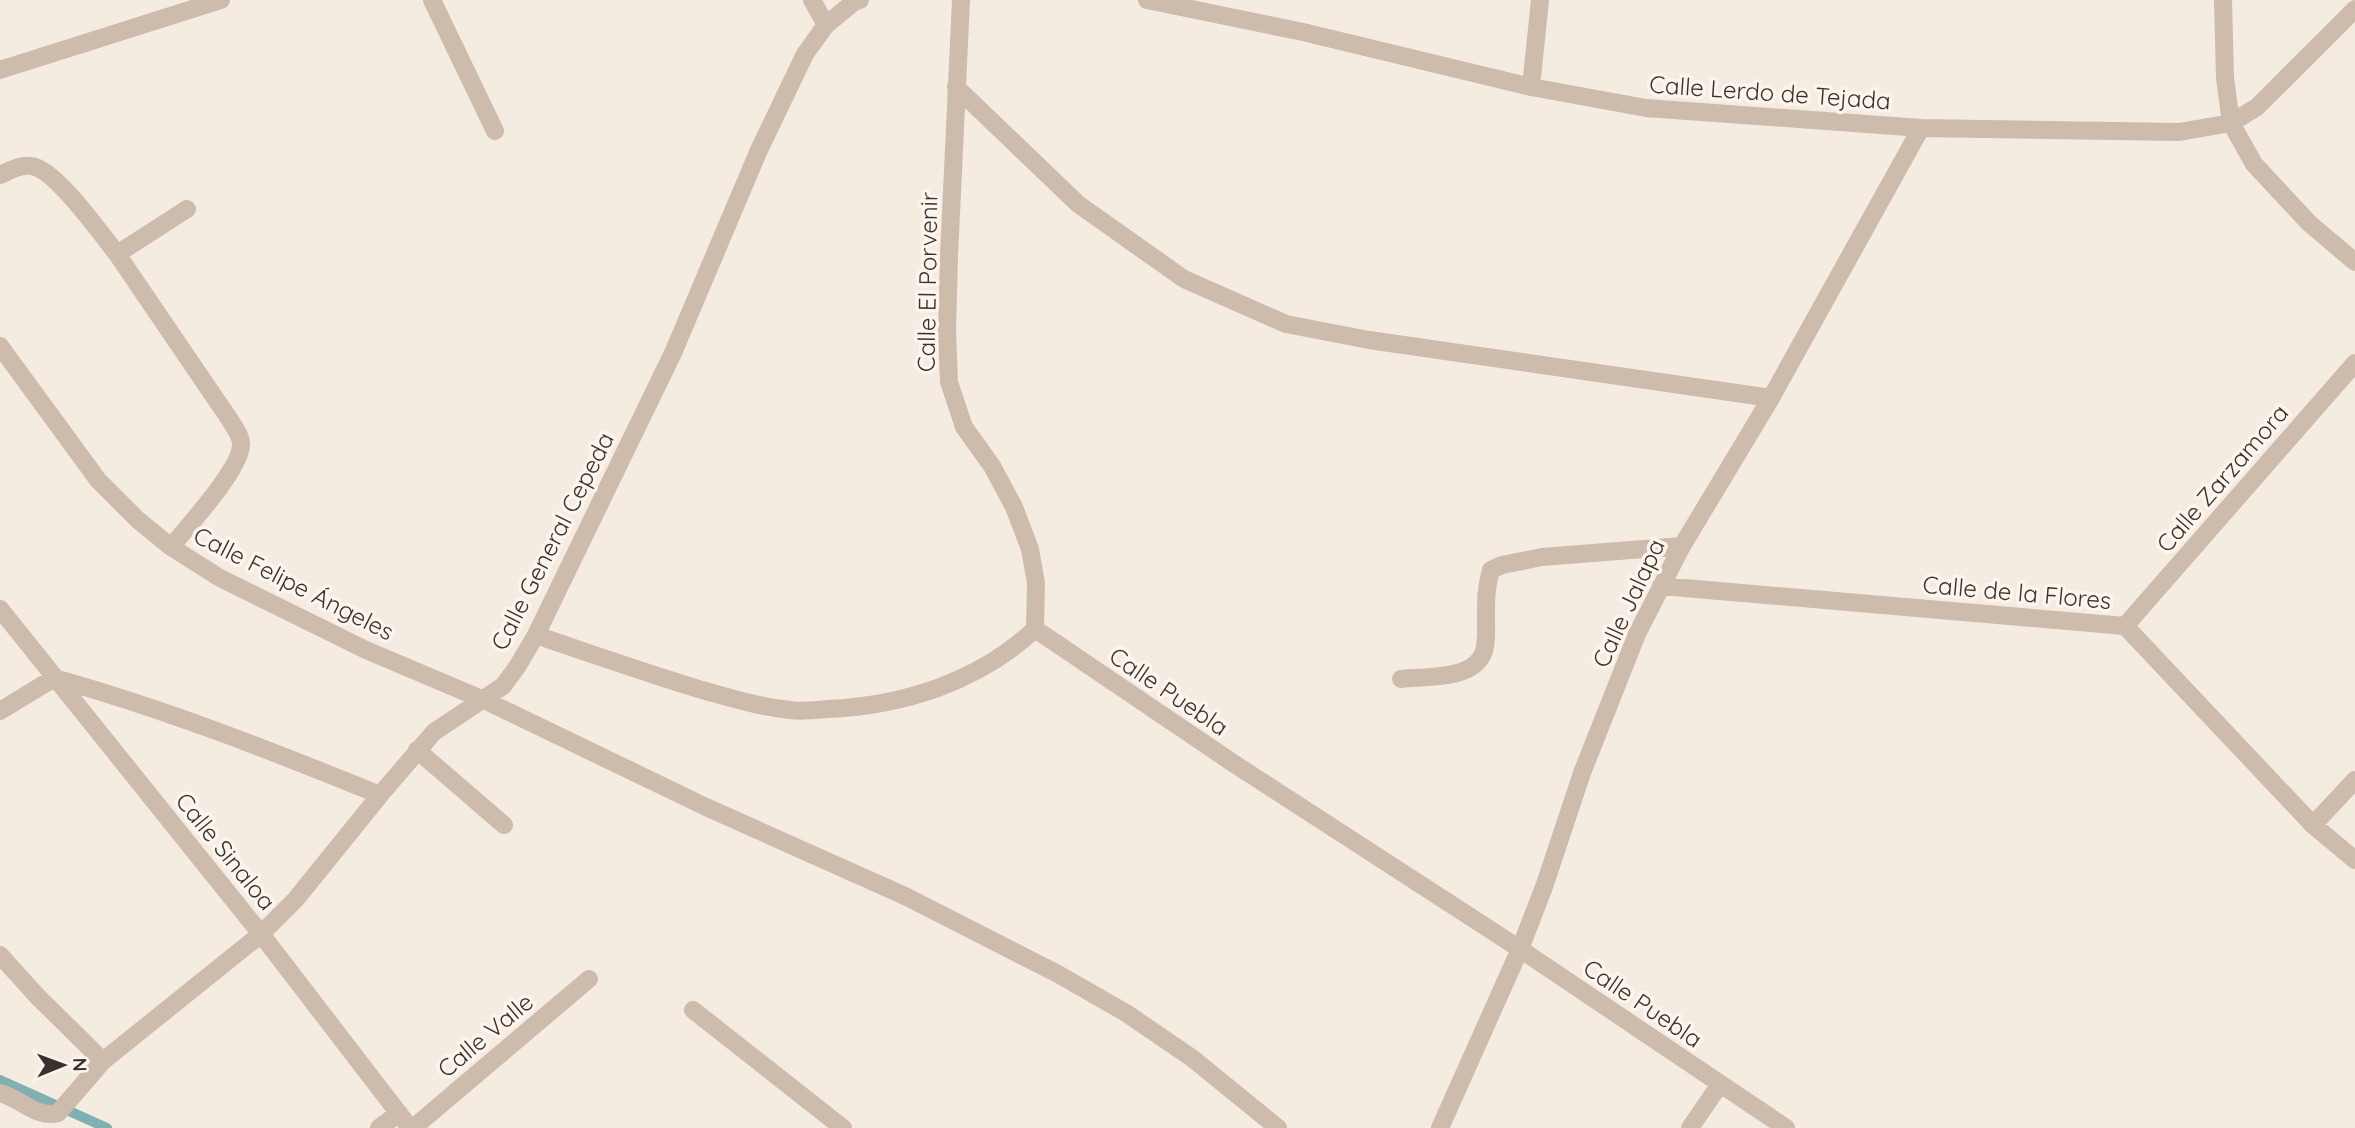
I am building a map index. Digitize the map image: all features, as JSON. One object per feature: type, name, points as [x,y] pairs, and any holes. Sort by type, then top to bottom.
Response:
[{"type":"street","points":[[0,69],[180,6],[221,0]]},
{"type":"street","points":[[432,0],[495,131]]},
{"type":"street","points":[[812,0],[826,25],[860,0]]},
{"type":"street","name":"Calle El Porvenir","points":[[961,0],[949,256],[949,382],[964,427],[992,466],[1014,506],[1030,549],[1036,583],[1035,629]]},
{"type":"street","name":"Calle Lerdo de Tejada","points":[[1147,0],[1303,32],[1531,87],[1646,108],[1921,128],[2179,132],[2231,123],[2257,107],[2355,9]]},
{"type":"street","points":[[1531,87],[1540,0]]},
{"type":"street","points":[[2223,0],[2225,78],[2231,123],[2254,164],[2309,223],[2355,262]]},
{"type":"street","name":"Calle General Cepeda","points":[[0,1093],[37,1112],[50,1116],[58,1113],[103,1061],[261,933],[296,899],[416,750],[434,732],[503,687],[536,635],[673,352],[759,150],[805,54],[826,25]]},
{"type":"street","points":[[956,87],[1078,204],[1184,279],[1286,324],[1368,340],[1771,398]]},
{"type":"street","name":"Calle Jalapa","points":[[1440,1128],[1520,949],[1544,887],[1582,772],[1637,634],[1682,546],[1771,398],[1921,128]]},
{"type":"street","points":[[0,175],[18,167],[32,165],[59,183],[117,254],[239,434],[241,445],[230,472],[171,547]]},
{"type":"street","points":[[117,254],[187,209]]},
{"type":"street","name":"Calle Felipe Ángeles","points":[[0,346],[98,480],[138,520],[171,547],[220,578],[366,649],[484,700],[706,807],[905,896],[1058,974],[1126,1013],[1192,1058],[1278,1128]]},
{"type":"street","name":"Calle Zarzamora","points":[[2125,626],[2355,363]]},
{"type":"street","points":[[1401,679],[1454,674],[1469,670],[1479,659],[1484,651],[1486,585],[1491,570],[1502,565],[1542,557],[1682,546]]},
{"type":"street","name":"Calle de la Flores","points":[[1661,586],[2125,626],[2313,825],[2355,860]]},
{"type":"street","name":"Calle Sinaloa","points":[[0,608],[261,933],[412,1128]]},
{"type":"street","points":[[536,635],[744,702],[792,711],[862,708],[933,690],[976,672],[1014,649],[1035,629]]},
{"type":"street","name":"Calle Puebla","points":[[1035,629],[1244,771],[1520,949],[1786,1128]]},
{"type":"street","points":[[0,711],[54,678],[110,693],[256,745],[380,794]]},
{"type":"street","points":[[416,750],[504,825]]},
{"type":"street","points":[[2313,825],[2355,780]]},
{"type":"street","points":[[0,956],[37,997],[103,1061]]},
{"type":"street","name":"Calle Valle","points":[[412,1128],[589,979]]},
{"type":"street","points":[[693,1010],[843,1128]]},
{"type":"street","points":[[1690,1128],[1720,1084]]},
{"type":"street","points":[[379,1128],[399,1113]]},
{"type":"waterway","points":[[0,1080],[107,1128]]}]
